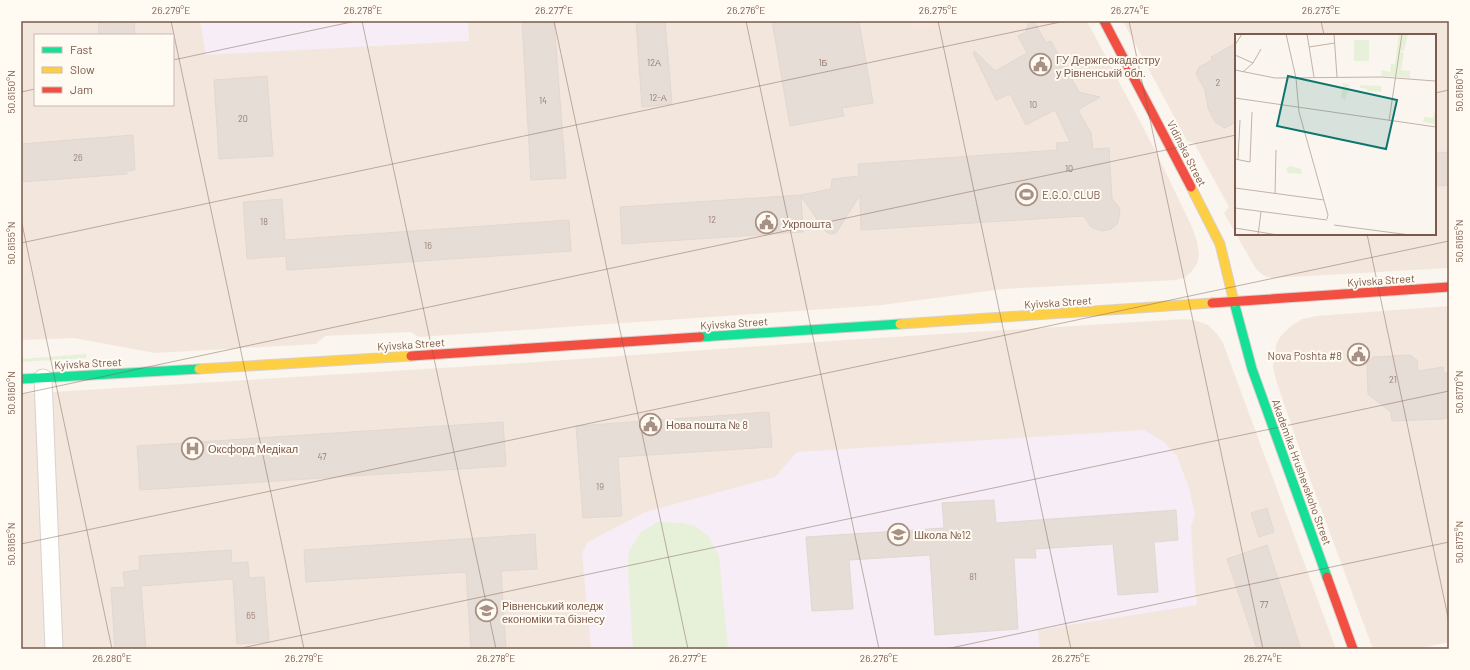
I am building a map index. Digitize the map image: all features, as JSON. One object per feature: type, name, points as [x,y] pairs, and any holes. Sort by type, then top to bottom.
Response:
[{"type":"main road","name":"Vidinska Street","points":[[1104,21],[1220,244],[1234,302]]},
{"type":"main road","name":"Kyivska Street","points":[[21,379],[777,333],[1449,287]]},
{"type":"main road","name":"Akademika Hrushevskoho Street","points":[[1234,302],[1252,369],[1353,649]]},
{"type":"street","points":[[43,378],[54,649]]},
{"type":"shaded area","points":[[21,21],[1087,21],[1155,150],[1191,225],[1197,241],[1199,254],[1197,264],[1191,272],[1184,278],[1176,280],[1003,289],[882,305],[419,337],[411,332],[325,336],[316,344],[155,353],[74,338],[21,340]]},
{"type":"shaded area","points":[[200,21],[468,21],[469,41],[206,55]]},
{"type":"shaded area","points":[[912,21],[932,21],[933,26],[914,28]]},
{"type":"shaded area","points":[[1123,21],[1449,21],[1449,268],[1272,278],[1264,276],[1256,269],[1237,235],[1436,235],[1436,34],[1235,34],[1235,232],[1224,213],[1229,207],[1194,143],[1187,141]]},
{"type":"shaded area","points":[[1449,306],[1449,642],[1418,649],[1373,649],[1310,479],[1277,383],[1273,367],[1276,345],[1280,337],[1290,327],[1302,319],[1317,316]]},
{"type":"shaded area","points":[[1185,319],[1208,325],[1223,343],[1336,649],[21,649],[21,394],[522,363],[845,340]]},
{"type":"shaded area","name":"Школа №12","points":[[1144,430],[1164,442],[1177,456],[1189,488],[1195,515],[1191,526],[1197,605],[1038,630],[1040,649],[591,649],[582,553],[588,542],[645,512],[775,477],[797,452]]},
{"type":"green space","points":[[86,354],[86,358],[21,362],[21,359]]},
{"type":"green space","points":[[658,522],[681,523],[695,526],[708,536],[719,556],[728,649],[633,649],[628,568],[629,551],[641,532]]},
{"type":"building","points":[[98,21],[134,21],[135,34],[99,34]]},
{"type":"building","points":[[522,21],[554,21],[566,178],[531,180]]},
{"type":"building","points":[[636,21],[665,21],[672,104],[642,107]]},
{"type":"building","points":[[772,21],[859,21],[873,103],[842,108],[844,116],[790,126]]},
{"type":"building","points":[[1029,21],[1034,21],[1046,43],[1051,41],[1079,92],[1100,97],[1078,110],[1091,133],[1093,149],[1109,148],[1112,199],[1119,207],[1120,214],[1117,224],[1111,229],[1102,231],[1093,228],[1084,216],[861,230],[860,195],[836,233],[830,234],[826,232],[801,196],[803,232],[622,244],[620,207],[801,195],[831,189],[832,179],[859,176],[858,164],[1057,150],[1056,143],[1070,142],[1055,110],[1026,125],[1010,94],[996,100],[973,53],[975,51],[995,71],[1027,53],[1018,36],[1026,32]]},
{"type":"building","points":[[1235,44],[1235,123],[1225,128],[1215,122],[1208,108],[1205,90],[1196,74],[1199,67],[1212,60],[1211,57]]},
{"type":"building","points":[[267,76],[273,156],[219,159],[214,80]]},
{"type":"building","points":[[133,135],[135,170],[127,171],[127,174],[21,182],[21,144]]},
{"type":"building","points":[[1449,152],[1449,185],[1436,186],[1436,153]]},
{"type":"building","points":[[282,199],[285,240],[569,220],[571,251],[287,270],[286,256],[247,259],[243,202]]},
{"type":"building","points":[[1410,355],[1417,360],[1418,371],[1443,367],[1444,373],[1449,373],[1449,417],[1443,419],[1392,421],[1391,412],[1368,394],[1367,364],[1373,357]]},
{"type":"building","points":[[769,412],[772,447],[618,457],[622,516],[583,518],[576,426]]},
{"type":"building","points":[[503,422],[506,466],[140,490],[137,446]]},
{"type":"building","points":[[994,500],[996,523],[1176,510],[1178,540],[1154,542],[1158,592],[1118,595],[1113,544],[1035,549],[1036,558],[1014,558],[1018,629],[935,635],[930,555],[849,560],[853,609],[812,611],[806,537],[944,528],[942,503]]},
{"type":"building","points":[[1267,508],[1274,532],[1259,537],[1251,513]]},
{"type":"building","name":"Рівненський коледж економіки та бізнесу","points":[[535,534],[537,569],[501,571],[506,649],[471,649],[466,572],[306,582],[304,550]]},
{"type":"building","points":[[1267,545],[1301,649],[1257,649],[1227,559]]},
{"type":"building","points":[[231,550],[232,563],[248,562],[249,578],[264,577],[269,642],[237,644],[233,579],[141,586],[146,649],[115,649],[111,588],[125,587],[123,572],[140,570],[139,556]]},
{"type":"traffic: fast","points":[[1234,302],[1252,369],[1327,577]]},
{"type":"traffic: fast","points":[[700,337],[900,324]]},
{"type":"traffic: fast","points":[[21,379],[199,369]]},
{"type":"traffic: slow","points":[[1191,187],[1220,244],[1234,302]]},
{"type":"traffic: slow","points":[[900,324],[1212,303]]},
{"type":"traffic: slow","points":[[199,369],[411,356]]},
{"type":"traffic: jam","points":[[1104,21],[1191,187]]},
{"type":"traffic: jam","points":[[1212,303],[1449,287]]},
{"type":"traffic: jam","points":[[411,356],[700,337]]},
{"type":"traffic: jam","points":[[1327,577],[1353,649]]},
{"type":"place","name":"ГУ Держгеокадастру у Рівненській обл.","points":[[1041,65]]},
{"type":"place","name":"E.G.O. CLUB","points":[[1027,194]]},
{"type":"place","name":"Укрпошта","points":[[766,223]]},
{"type":"place","name":"Nova Poshta #8","points":[[1358,355]]},
{"type":"place","name":"Нова пошта № 8","points":[[651,424]]},
{"type":"place","name":"Оксфорд Медікал","points":[[193,448]]},
{"type":"place","name":"Школа №12","points":[[898,534]]},
{"type":"place","name":"Рівненський коледж економіки та бізнесу","points":[[486,611]]}]
